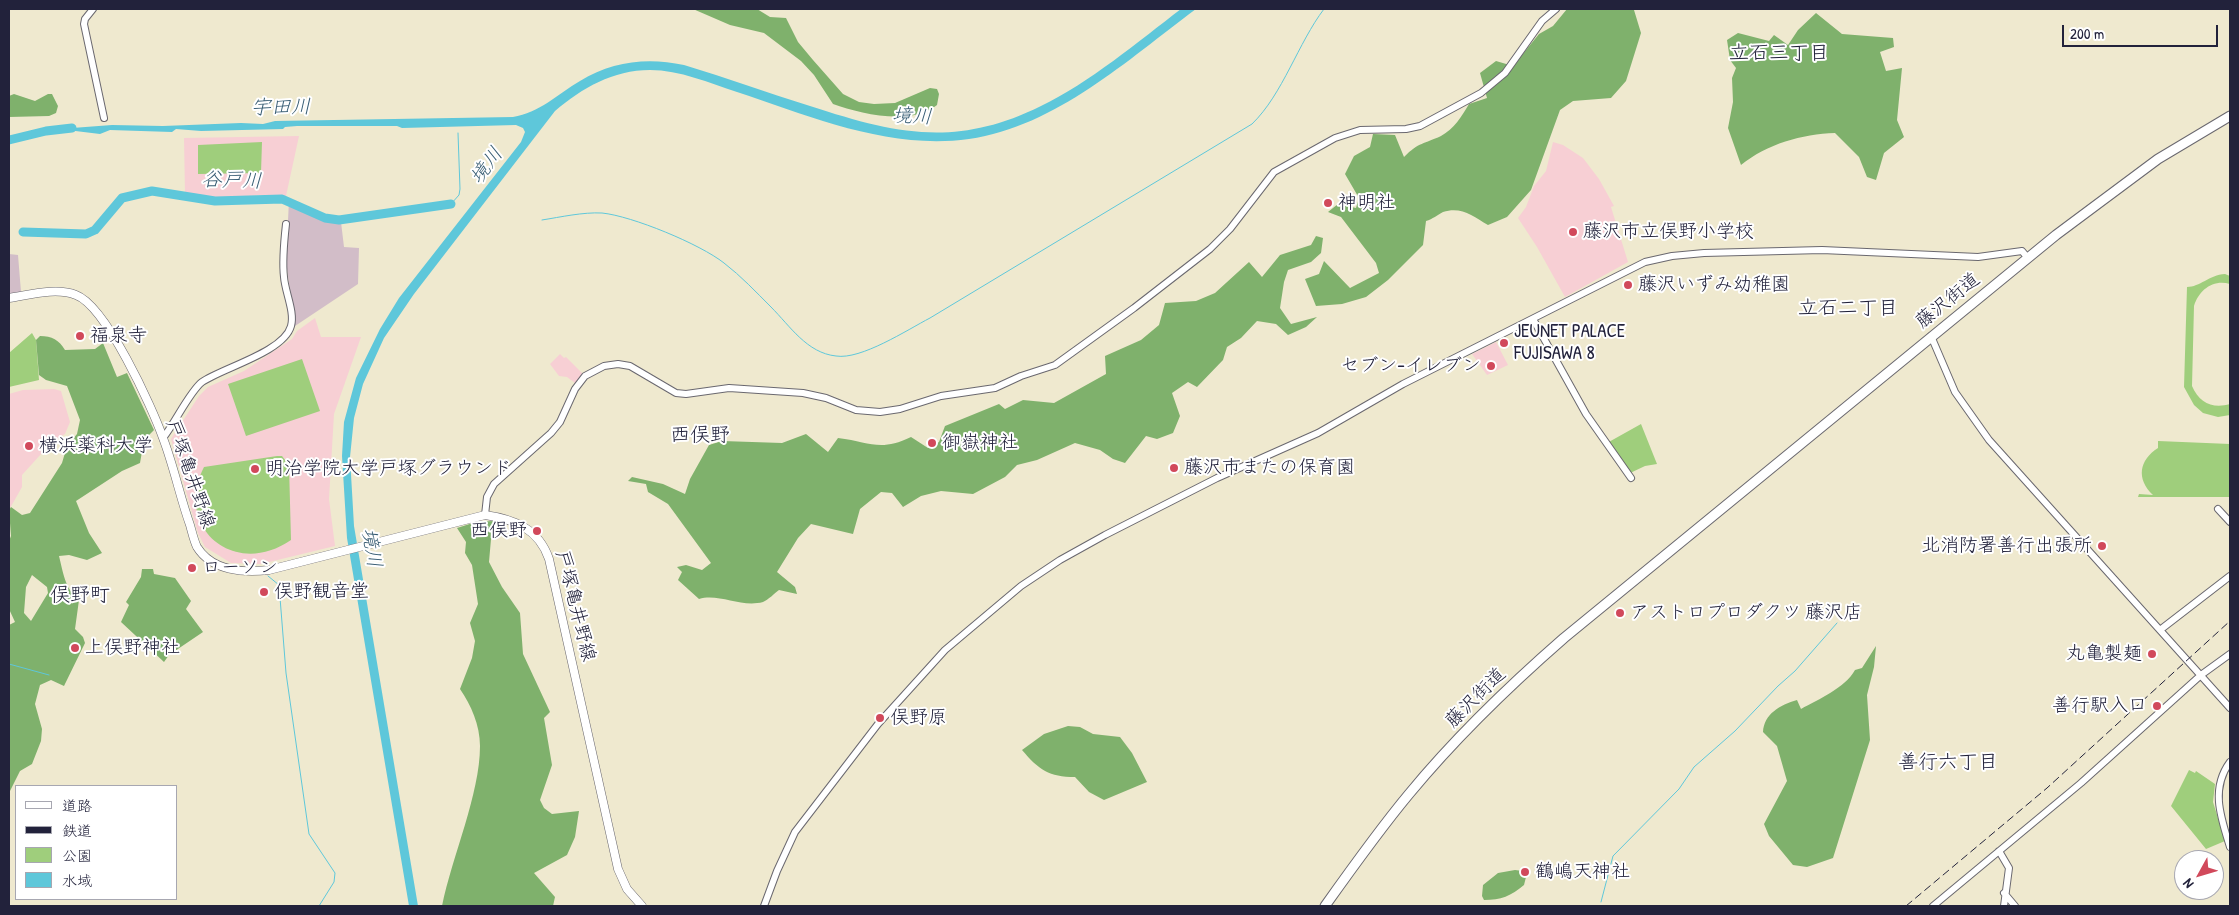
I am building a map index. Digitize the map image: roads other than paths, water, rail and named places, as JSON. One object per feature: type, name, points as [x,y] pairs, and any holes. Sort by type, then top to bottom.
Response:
[{"type":"highway","name":"藤沢街道","points":[[1325,906],[1369,845],[1410,793],[1472,724],[1564,638],[2027,257],[2120,185],[2158,159],[2230,116]]},
{"type":"main road","name":"戸塚亀井野線","points":[[9,298],[64,292],[76,294],[92,305],[122,350],[163,438],[198,547],[213,562],[222,567],[249,572],[269,570],[485,514],[505,518],[522,525],[538,537],[547,552],[618,869],[626,889],[642,906]]},
{"type":"street","points":[[93,9],[85,19],[84,24],[104,118]]},
{"type":"street","points":[[485,514],[488,497],[494,484],[551,433],[560,422],[581,380],[592,371],[604,366],[618,364],[630,366],[676,393],[686,394],[729,388],[803,393],[826,398],[856,410],[880,412],[900,409],[941,396],[988,390],[1054,365],[1134,308],[1210,249],[1230,229],[1274,172],[1335,138],[1360,130],[1406,129],[1420,126],[1481,92],[1504,73],[1542,21],[1556,9]]},
{"type":"street","points":[[163,438],[176,421],[191,394],[201,383],[255,356],[288,332],[292,322],[284,276],[286,224]]},
{"type":"street","points":[[764,906],[777,871],[795,832],[878,724],[945,650],[1021,586],[1060,560],[1113,530],[1217,478],[1318,433],[1402,384],[1632,268],[1672,256],[1822,250],[1978,257],[2022,251],[2027,257]]},
{"type":"street","points":[[1533,319],[1586,414],[1631,478]]},
{"type":"street","points":[[1931,336],[1955,392],[2003,456],[2230,708]]},
{"type":"street","points":[[2218,509],[2230,522]]},
{"type":"street","points":[[2160,630],[2230,576]]},
{"type":"street","points":[[1933,906],[2081,783],[2201,675],[2230,654]]},
{"type":"street","points":[[2230,762],[2218,793],[2219,808],[2230,847]]},
{"type":"street","points":[[2000,851],[2009,868],[2004,893],[2004,906]]},
{"type":"street","points":[[2004,893],[2015,906]]},
{"type":"water","points":[[1181,9],[1196,9],[1117,69],[1061,106],[1001,132],[969,139],[939,141],[880,136],[822,121],[694,78],[672,72],[650,70],[623,73],[599,82],[576,95],[555,111],[414,294],[384,338],[363,384],[354,418],[350,457],[354,526],[418,906],[409,906],[347,538],[342,456],[344,422],[356,378],[380,329],[399,298],[521,142],[525,132],[523,128],[516,125],[402,128],[397,126],[297,126],[285,127],[283,129],[201,131],[176,129],[172,132],[110,130],[100,134],[59,129],[112,125],[163,126],[263,124],[275,121],[513,117],[531,112],[592,74],[630,62],[657,61],[684,65],[870,124],[926,132],[953,132],[981,128],[1010,119],[1059,97],[1113,61]]},
{"type":"waterway","points":[[542,220],[580,214],[602,213],[630,219],[665,232],[699,248],[724,263],[754,290],[800,338],[816,350],[836,356],[858,353],[884,343],[930,318],[1252,124],[1273,98],[1306,37],[1324,9]]},
{"type":"waterway","name":"宇田川","points":[[9,140],[46,131],[72,128]]},
{"type":"waterway","name":"境川","points":[[451,204],[459,195],[460,189],[458,133]]},
{"type":"waterway","name":"谷戸川","points":[[23,232],[86,234],[95,230],[122,198],[152,191],[215,201],[282,199],[325,218],[339,220],[451,204]]},
{"type":"waterway","points":[[268,576],[279,585],[286,673],[309,834],[335,873],[334,882],[319,906]]},
{"type":"waterway","points":[[1601,902],[1613,856],[1679,789],[1694,767],[1735,731],[1795,671],[1837,623]]},
{"type":"waterway","points":[[9,664],[49,675]]},
{"type":"railway","points":[[1906,906],[2047,788],[2230,621]]},
{"type":"place","name":"神明社","points":[[1328,203]]},
{"type":"place","name":"藤沢市立俣野小学校","points":[[1573,232]]},
{"type":"place","name":"藤沢いずみ幼稚園","points":[[1628,285]]},
{"type":"place","name":"福泉寺","points":[[80,336]]},
{"type":"place","name":"JEUNET PALACE FUJISAWA 8","points":[[1504,343]]},
{"type":"place","name":"セブン-イレブン","points":[[1491,366]]},
{"type":"place","name":"御嶽神社","points":[[932,443]]},
{"type":"place","name":"横浜薬科大学","points":[[29,446]]},
{"type":"place","name":"藤沢市またの保育園","points":[[1174,468]]},
{"type":"place","name":"明治学院大学戸塚グラウンド","points":[[255,469]]},
{"type":"place","name":"西俣野","points":[[537,531]]},
{"type":"place","name":"北消防署善行出張所","points":[[2102,546]]},
{"type":"place","name":"ローソン","points":[[192,568]]},
{"type":"place","name":"俣野観音堂","points":[[264,592]]},
{"type":"place","name":"アストロプロダクツ 藤沢店","points":[[1620,613]]},
{"type":"place","name":"上俣野神社","points":[[75,648]]},
{"type":"place","name":"丸亀製麺","points":[[2152,654]]},
{"type":"place","name":"善行駅入口","points":[[2157,706]]},
{"type":"place","name":"俣野原","points":[[880,718]]},
{"type":"place","name":"鶴嶋天神社","points":[[1525,872]]},
{"type":"district","name":"立石三丁目","points":[[1779,54]]},
{"type":"district","name":"立石二丁目","points":[[1848,309]]},
{"type":"district","name":"西俣野","points":[[700,436]]},
{"type":"district","name":"俣野町","points":[[80,596]]},
{"type":"district","name":"善行六丁目","points":[[1948,763]]}]
